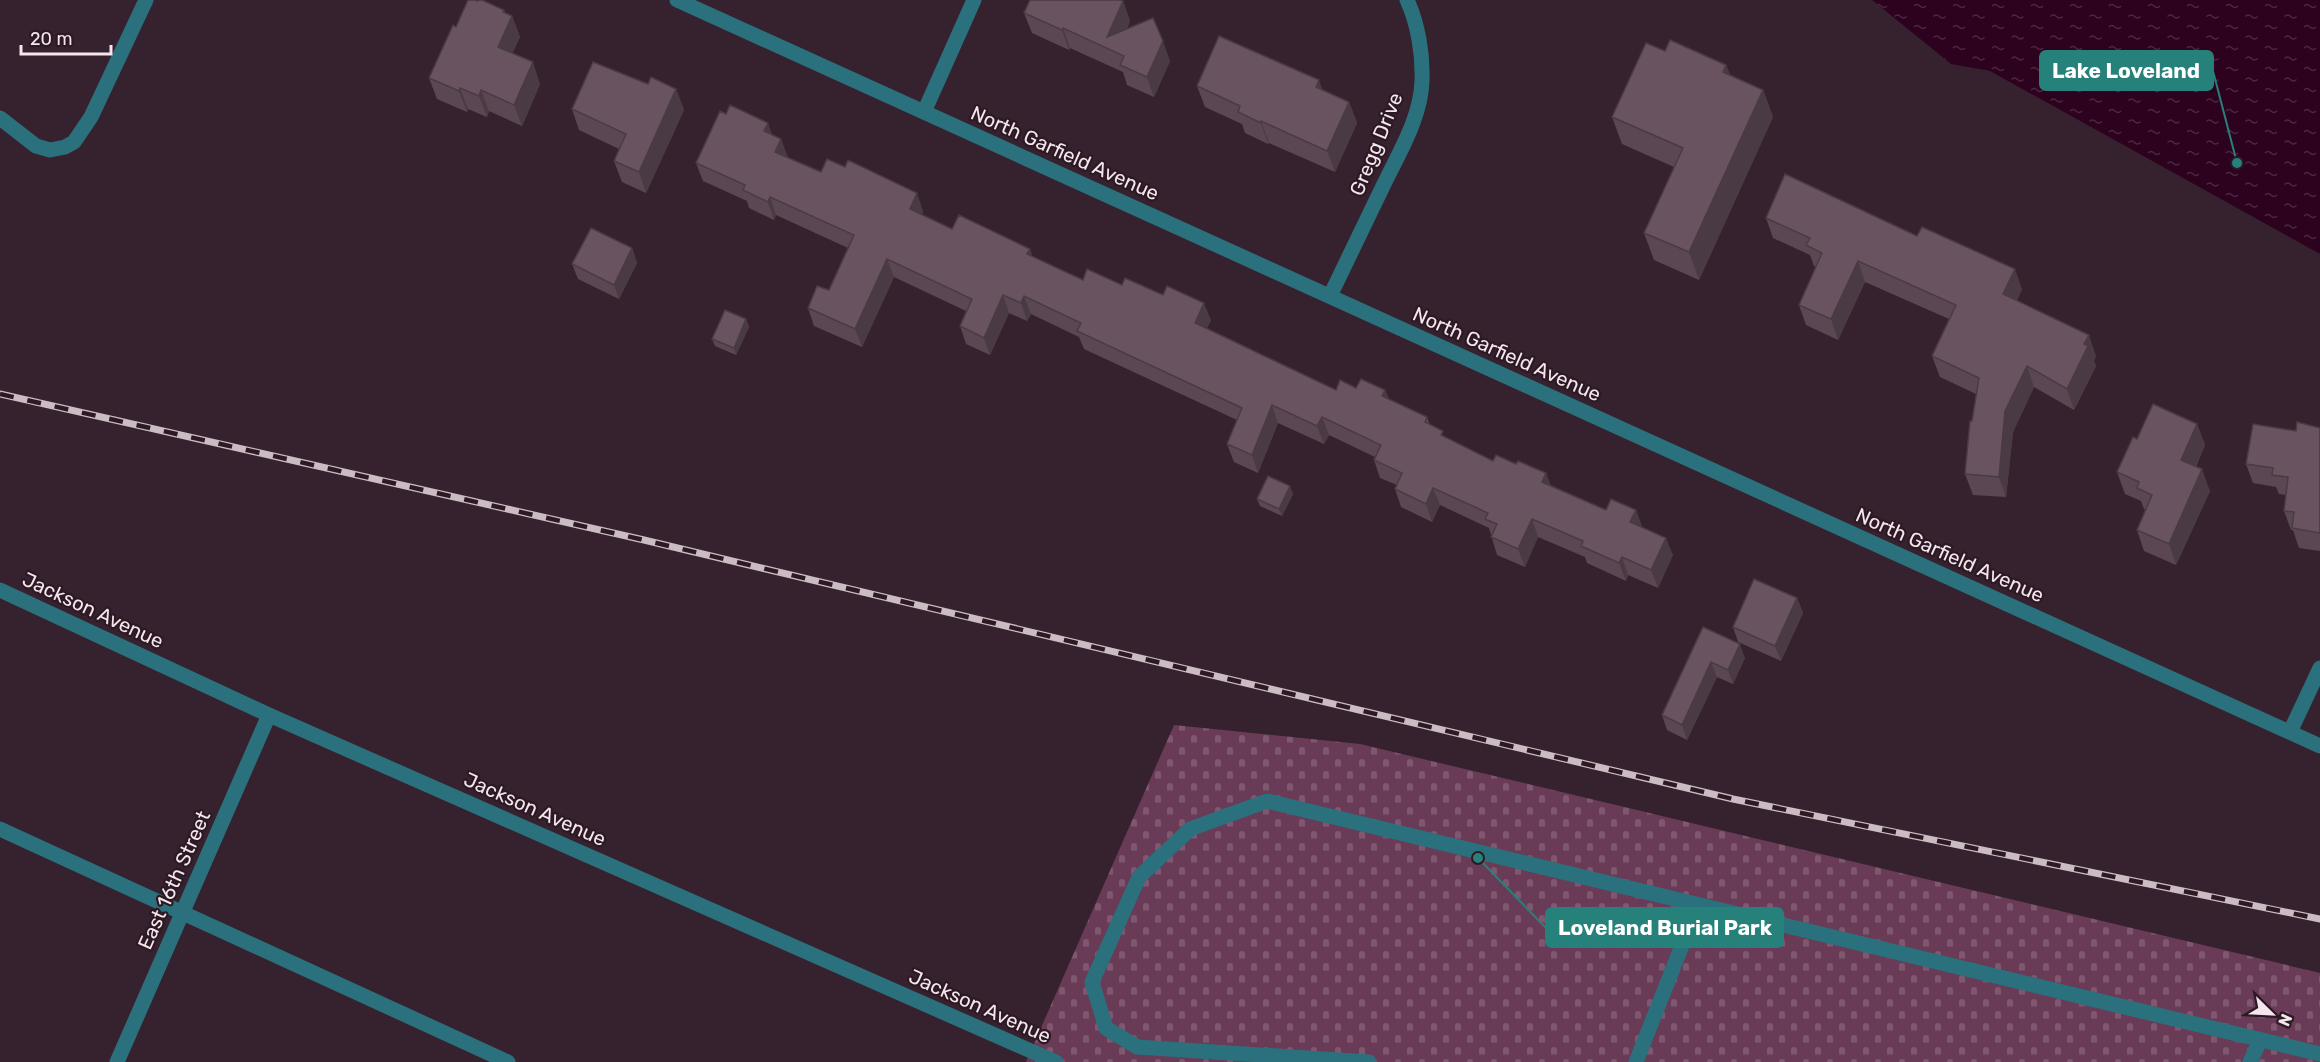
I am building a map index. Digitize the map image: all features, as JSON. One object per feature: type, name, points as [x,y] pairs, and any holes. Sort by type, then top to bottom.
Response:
[{"type":"street","points":[[0,118],[36,146],[50,150],[65,147],[74,142],[91,117],[146,0]]},
{"type":"street","name":"North Garfield Avenue","points":[[677,0],[2320,746]]},
{"type":"street","points":[[924,112],[974,0]]},
{"type":"street","name":"Gregg Drive","points":[[1330,296],[1400,152],[1417,111],[1422,82],[1420,46],[1412,10],[1407,0]]},
{"type":"street","name":"Jackson Avenue","points":[[0,590],[269,715],[1056,1062]]},
{"type":"street","points":[[2290,732],[2320,668]]},
{"type":"street","name":"East 16th Street","points":[[117,1062],[269,715]]},
{"type":"street","points":[[1369,1062],[1137,1047],[1106,1028],[1092,982],[1139,877],[1190,830],[1267,801],[2320,1054]]},
{"type":"street","points":[[0,829],[508,1062]]},
{"type":"street","points":[[1636,1062],[1698,905]]},
{"type":"street","points":[[2250,1062],[2260,1041]]},
{"type":"green space","points":[[1174,725],[1360,744],[2320,973],[2320,1062],[1026,1062]]},
{"type":"water","points":[[1872,0],[2320,0],[2320,254],[1990,71],[1951,64]]},
{"type":"building","points":[[468,0],[482,0],[512,16],[498,47],[533,62],[514,105],[481,90],[479,96],[460,88],[459,91],[429,78],[453,25],[456,27]]},
{"type":"building","points":[[1030,0],[1123,1],[1107,37],[1153,18],[1163,41],[1147,77],[1120,65],[1124,56],[1024,13]]},
{"type":"building","points":[[1219,36],[1319,80],[1316,87],[1349,102],[1327,151],[1238,112],[1240,106],[1197,86]]},
{"type":"building","points":[[1670,40],[1726,65],[1723,72],[1763,90],[1689,252],[1644,233],[1683,148],[1612,117],[1646,43],[1665,51]]},
{"type":"building","points":[[593,62],[648,84],[651,77],[676,89],[639,172],[614,161],[626,134],[572,109]]},
{"type":"building","points":[[730,105],[768,123],[764,131],[781,139],[775,152],[821,172],[827,159],[845,167],[848,160],[917,193],[910,209],[952,229],[959,215],[1030,249],[1027,254],[1083,280],[1087,269],[1122,285],[1125,278],[1163,295],[1167,286],[1204,303],[1195,323],[1336,390],[1340,380],[1356,388],[1361,379],[1385,390],[1382,396],[1427,417],[1425,422],[1443,431],[1441,435],[1493,461],[1496,455],[1516,464],[1518,461],[1546,473],[1542,482],[1606,510],[1611,499],[1636,510],[1630,522],[1666,538],[1651,570],[1622,557],[1619,563],[1581,546],[1583,541],[1532,519],[1518,549],[1491,537],[1497,524],[1485,519],[1488,513],[1433,488],[1426,504],[1395,489],[1402,473],[1374,460],[1381,445],[1322,417],[1317,426],[1272,405],[1252,455],[1227,444],[1242,408],[1077,331],[1081,323],[1024,296],[1021,303],[1003,295],[984,338],[960,326],[972,299],[887,259],[855,329],[808,308],[817,286],[829,290],[854,235],[770,197],[768,202],[743,190],[745,185],[696,163],[720,111],[726,114]]},
{"type":"building","points":[[1785,174],[1917,236],[1922,227],[2015,269],[2003,294],[2089,335],[2084,344],[2088,346],[2067,389],[2027,366],[2005,411],[1999,477],[1965,474],[1970,421],[1972,421],[1979,378],[1932,356],[1956,305],[1858,261],[1831,319],[1799,305],[1822,253],[1806,245],[1810,238],[1766,218]]},
{"type":"building","points":[[591,228],[632,248],[614,285],[572,264]]},
{"type":"building","points":[[725,310],[746,319],[734,348],[712,339]]},
{"type":"building","points":[[2153,404],[2197,424],[2181,460],[2202,469],[2169,544],[2137,530],[2152,495],[2137,488],[2139,482],[2117,472],[2133,437],[2137,439]]},
{"type":"building","points":[[2297,422],[2320,428],[2320,533],[2292,528],[2294,512],[2284,511],[2288,477],[2272,475],[2273,468],[2246,464],[2253,424],[2296,431]]},
{"type":"building","points":[[1268,476],[1290,486],[1279,509],[1257,499]]},
{"type":"building","points":[[1754,579],[1797,598],[1775,646],[1733,627]]},
{"type":"building","points":[[1703,627],[1740,644],[1728,670],[1711,662],[1682,725],[1662,715]]},
{"type":"railway","points":[[0,394],[644,540],[1733,799],[2320,919]]},
{"type":"place","name":"Lake Loveland","points":[[2237,163]]},
{"type":"place","name":"Loveland Burial Park","points":[[1478,858]]}]
